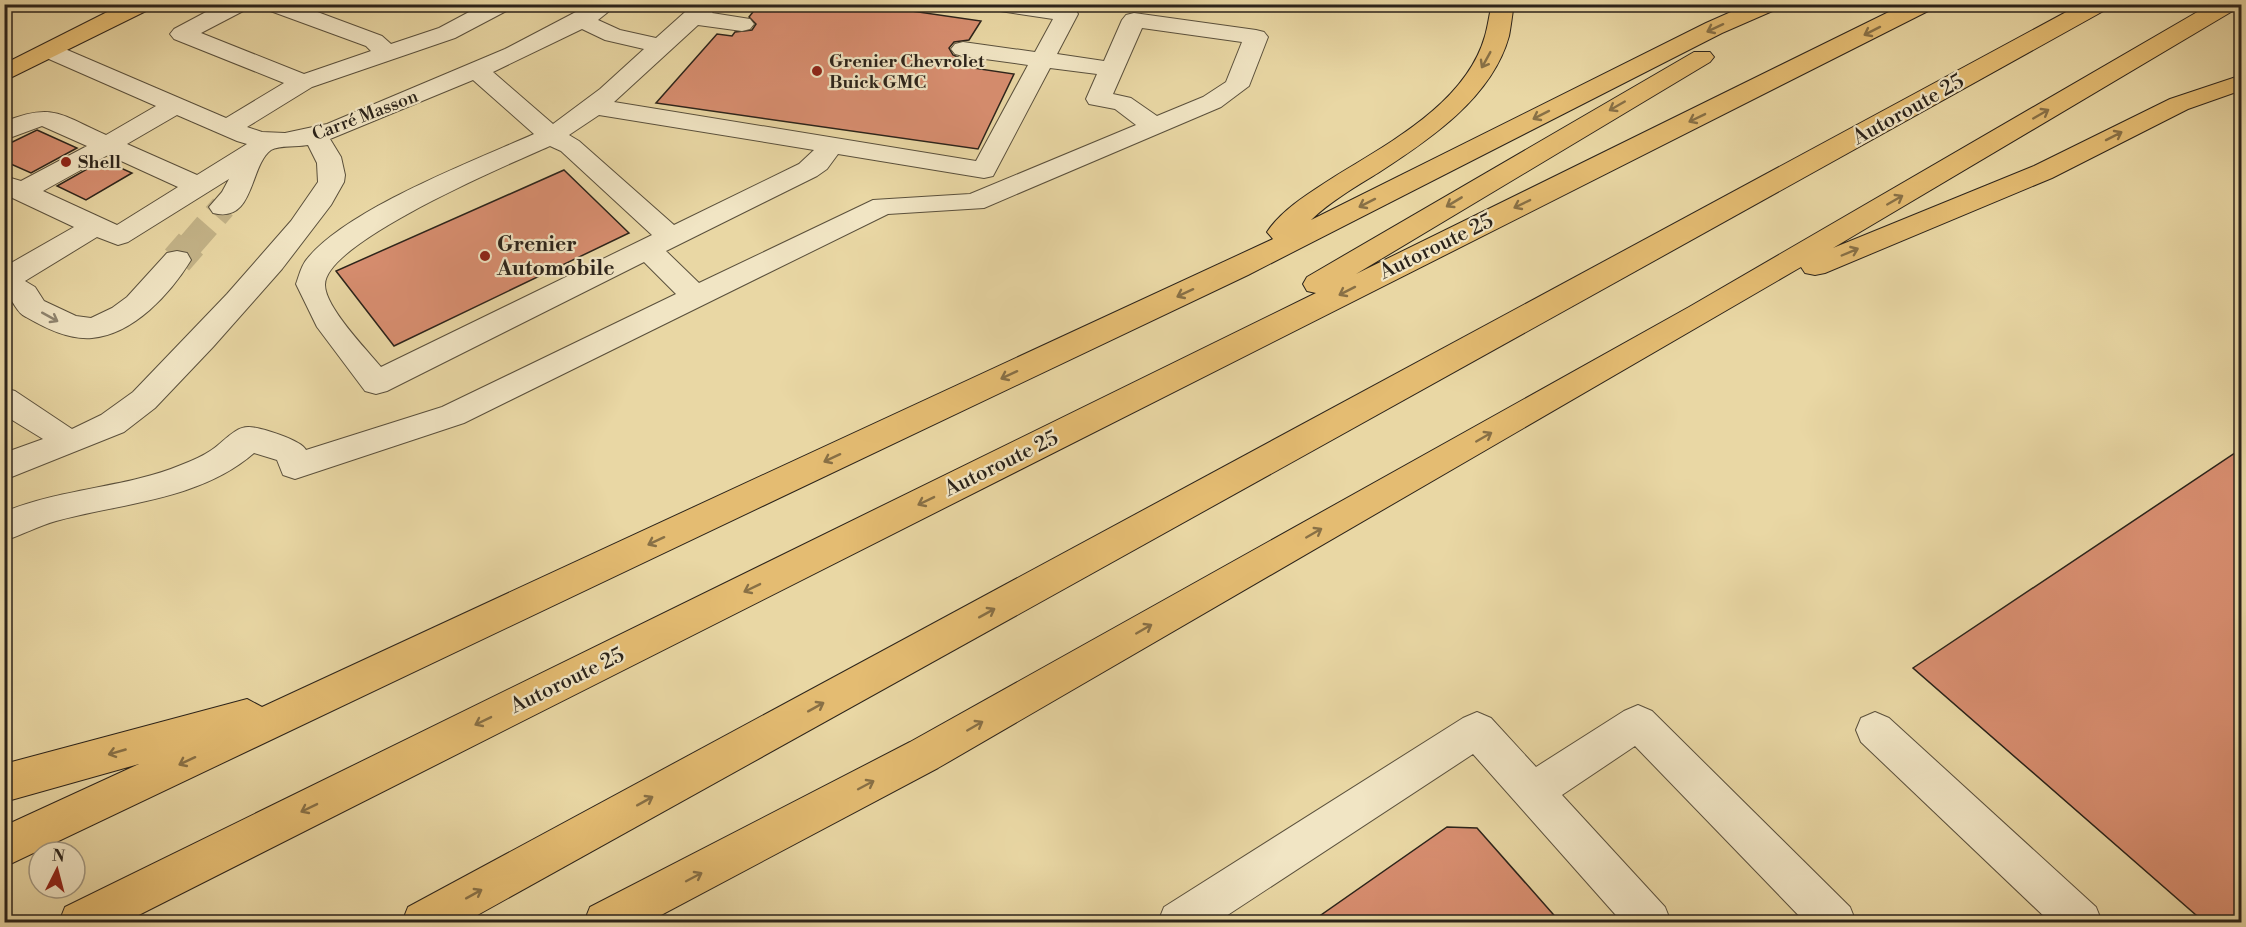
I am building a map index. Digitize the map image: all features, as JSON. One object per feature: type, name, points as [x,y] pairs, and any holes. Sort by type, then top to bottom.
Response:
[{"type":"main road","points":[[4,74],[142,4]]},
{"type":"main road","points":[[1238,268],[1325,195],[1392,155],[1460,97],[1493,46],[1503,4]]},
{"type":"main road","points":[[4,847],[1238,268],[1714,28],[1769,4]]},
{"type":"main road","points":[[1091,418],[1558,140],[1795,4]]},
{"type":"main road","name":"Autoroute 25","points":[[80,922],[1924,4]]},
{"type":"main road","name":"Autoroute 25","points":[[423,922],[2099,4]]},
{"type":"main road","points":[[605,922],[924,754],[1699,314],[2228,4]]},
{"type":"main road","points":[[1699,314],[2043,172],[2179,104],[2241,82]]},
{"type":"main road","points":[[4,783],[335,691]]},
{"type":"street","points":[[239,4],[182,34],[303,82]]},
{"type":"street","points":[[273,4],[374,41],[387,54]]},
{"type":"street","points":[[227,128],[303,82],[466,25],[502,4]]},
{"type":"street","name":"Carré Masson","points":[[51,51],[246,136],[261,146],[315,136],[476,70],[550,39],[607,4]]},
{"type":"street","points":[[596,107],[830,147],[984,170],[1067,14],[1000,4]]},
{"type":"street","points":[[742,24],[700,11],[596,107],[551,136],[365,225],[323,256],[312,271],[310,282],[316,302],[376,383],[808,170],[818,163],[830,147]]},
{"type":"street","points":[[4,527],[52,510],[188,475],[216,464],[248,439],[288,451],[293,455],[296,466],[453,416],[883,206],[974,202],[1155,126],[1232,91],[1241,80],[1256,37],[1134,20],[1098,99],[1122,103],[1155,126]]},
{"type":"street","points":[[582,21],[613,35],[661,46]]},
{"type":"street","points":[[963,49],[1112,69]]},
{"type":"street","points":[[476,70],[551,136],[570,146],[659,243],[696,297]]},
{"type":"street","points":[[13,188],[107,145],[176,105]]},
{"type":"street","points":[[4,132],[36,118],[46,118],[199,186]]},
{"type":"street","points":[[4,467],[103,429],[144,401],[280,252],[312,213],[331,183],[328,156],[315,136]]},
{"type":"street","points":[[13,188],[118,236],[261,146]]},
{"type":"street","points":[[223,207],[234,195],[261,146]]},
{"type":"street","points":[[96,226],[4,281],[25,295],[30,306],[64,325],[74,329],[91,329],[108,324],[124,315],[177,260]]},
{"type":"street","points":[[280,252],[323,256]]},
{"type":"street","points":[[4,399],[55,431],[66,443]]},
{"type":"street","points":[[1532,792],[1638,723],[1835,922]]},
{"type":"street","points":[[1179,922],[1477,730],[1650,922]]},
{"type":"street","points":[[1875,730],[2081,922]]},
{"type":"building","points":[[759,4],[863,4],[981,21],[969,40],[954,42],[949,48],[953,55],[958,57],[953,65],[1014,74],[978,149],[656,103],[717,34],[732,36],[735,32],[752,30],[756,24],[749,17]]},
{"type":"building","points":[[37,130],[77,148],[31,173],[4,161],[4,146]]},
{"type":"building","points":[[103,160],[132,173],[86,200],[57,186]]},
{"type":"building","points":[[564,170],[629,233],[394,346],[336,271]]},
{"type":"building","points":[[2241,449],[2241,922],[2204,922],[1913,668]]},
{"type":"building","points":[[1447,827],[1477,828],[1560,922],[1311,922]]},
{"type":"tunnel","points":[[190,245],[223,207]]},
{"type":"tunnel","points":[[177,260],[191,244]]},
{"type":"place","name":"Grenier Chevrolet Buick GMC","points":[[817,71]]},
{"type":"place","name":"Shell","points":[[66,162]]},
{"type":"place","name":"Grenier Automobile","points":[[485,256]]}]
